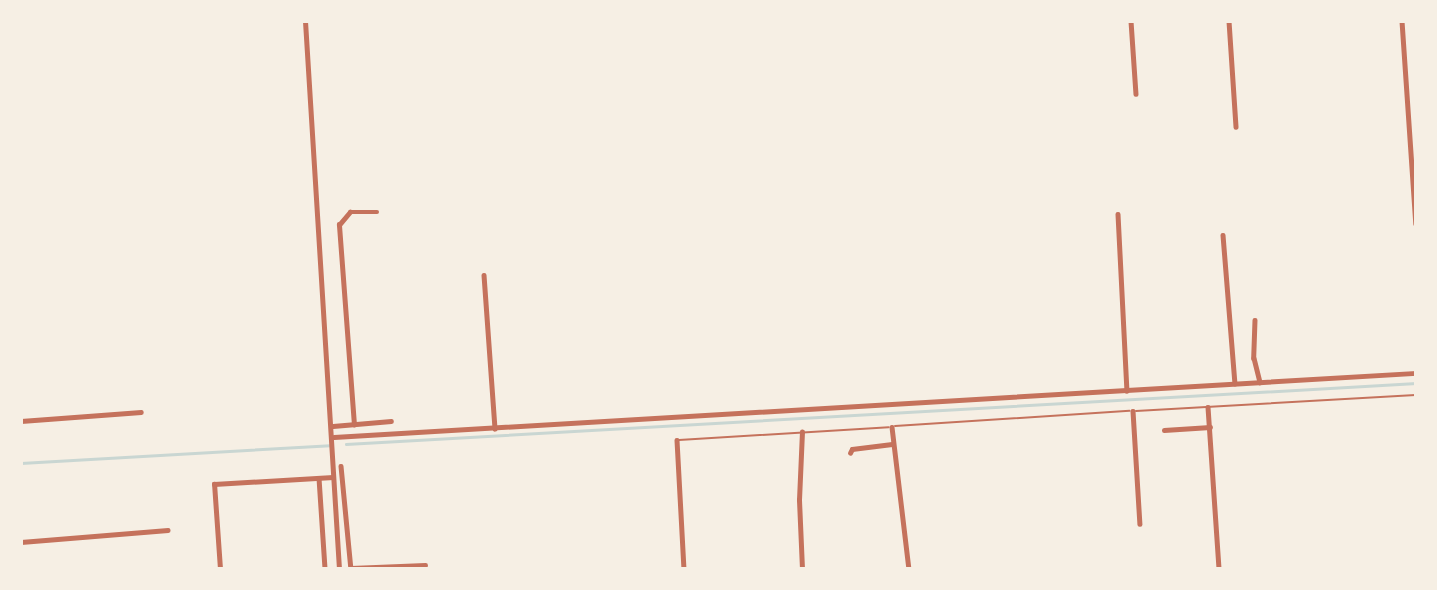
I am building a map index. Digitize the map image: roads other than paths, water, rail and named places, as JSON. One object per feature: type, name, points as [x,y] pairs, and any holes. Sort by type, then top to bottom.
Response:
[{"type":"street","points":[[304,21],[334,437],[339,569]]},
{"type":"street","points":[[1131,21],[1136,94]]},
{"type":"street","points":[[1229,21],[1236,127]]},
{"type":"street","points":[[1402,21],[1413,149],[1416,224]]},
{"type":"street","points":[[354,425],[339,225],[350,212],[377,212]]},
{"type":"street","points":[[1118,214],[1127,390]]},
{"type":"street","points":[[1223,235],[1235,384]]},
{"type":"street","points":[[484,275],[495,429]]},
{"type":"street","points":[[1255,320],[1254,358],[1260,382]]},
{"type":"street","points":[[334,437],[1416,373]]},
{"type":"street","points":[[1208,407],[1219,569]]},
{"type":"street","points":[[1133,411],[1140,524]]},
{"type":"street","points":[[21,421],[141,412]]},
{"type":"street","points":[[333,426],[391,421]]},
{"type":"street","points":[[892,427],[909,569]]},
{"type":"street","points":[[1164,430],[1209,427]]},
{"type":"street","points":[[802,432],[799,500],[802,569]]},
{"type":"street","points":[[677,440],[684,569]]},
{"type":"street","points":[[850,453],[852,449],[892,444]]},
{"type":"street","points":[[341,466],[351,568],[425,565]]},
{"type":"street","points":[[220,569],[214,484],[334,477]]},
{"type":"street","points":[[319,478],[325,569]]},
{"type":"street","points":[[21,542],[168,530]]},
{"type":"lane","points":[[677,440],[1416,395]]},
{"type":"waterway","points":[[346,444],[1416,383]]},
{"type":"waterway","points":[[21,463],[329,445]]}]
